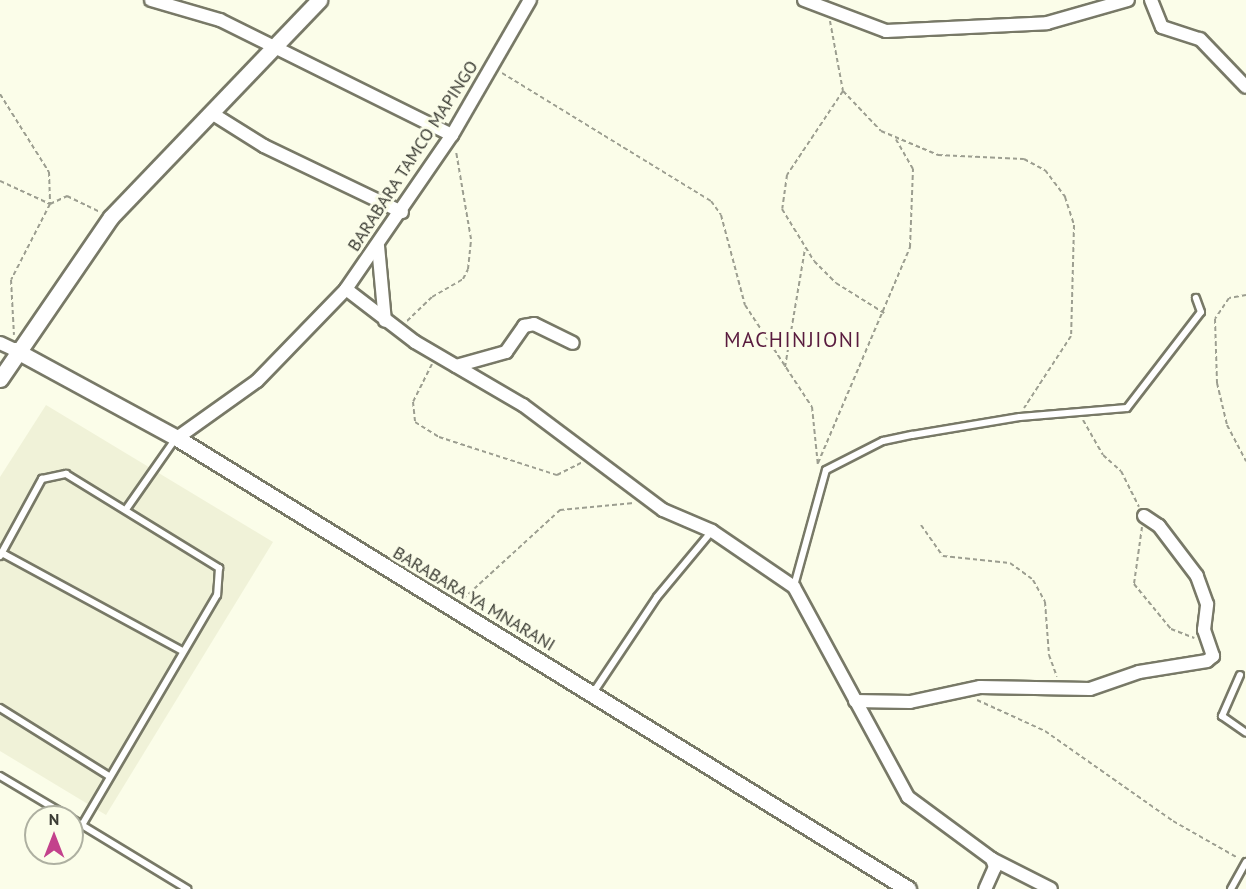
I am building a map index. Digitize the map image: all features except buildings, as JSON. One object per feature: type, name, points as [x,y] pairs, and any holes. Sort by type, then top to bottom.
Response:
[{"type":"street","points":[[151,0],[220,20],[275,45],[452,135]]},
{"type":"street","points":[[0,379],[15,350],[111,217],[168,153],[213,114],[319,0]]},
{"type":"street","name":"BARABARA TAMCO MAPINGO","points":[[177,438],[257,381],[346,289],[402,212],[452,135],[530,0]]},
{"type":"street","points":[[804,0],[824,11],[886,31],[1047,23],[1128,0]]},
{"type":"street","points":[[1151,0],[1162,27],[1200,39],[1246,87]]},
{"type":"street","points":[[213,114],[264,146],[402,212]]},
{"type":"street","points":[[378,246],[385,321]]},
{"type":"street","points":[[346,289],[385,321],[437,355],[523,405],[663,510],[712,531],[794,586],[908,797],[993,859],[1051,889]]},
{"type":"street","points":[[456,366],[506,352],[524,326],[534,324],[573,343]]},
{"type":"street","points":[[0,343],[15,350]]},
{"type":"street","name":"BARABARA YA MNARANI","points":[[15,350],[177,438],[452,610],[593,693],[908,889]]},
{"type":"street","points":[[855,700],[910,702],[963,689],[1064,687],[1090,689],[1138,672],[1207,661],[1213,656],[1204,630],[1207,604],[1197,576],[1159,526],[1144,516]]},
{"type":"street","points":[[985,889],[995,867],[993,859]]},
{"type":"lane","points":[[794,586],[821,476],[883,441],[1020,417],[1133,405],[1201,312],[1196,298]]},
{"type":"lane","points":[[127,508],[177,438]]},
{"type":"lane","points":[[84,821],[181,650],[217,596],[219,568],[127,508],[66,474],[54,473],[42,479],[1,554],[181,650]]},
{"type":"lane","points":[[593,693],[657,597],[712,531]]},
{"type":"lane","points":[[1240,675],[1222,716],[1246,733]]},
{"type":"lane","points":[[0,708],[109,776]]},
{"type":"lane","points":[[0,776],[48,805]]},
{"type":"lane","points":[[84,826],[187,889]]},
{"type":"lane","points":[[1231,889],[1246,863]]},
{"type":"path","points":[[824,11],[836,33],[843,91],[881,131],[896,139],[952,158],[1024,159],[1045,170],[1065,197],[1074,225],[1071,336],[1020,417]]},
{"type":"path","points":[[492,67],[711,201],[721,215],[745,305],[812,407],[817,464],[821,476]]},
{"type":"path","points":[[843,91],[787,175],[781,194],[791,229],[805,249],[836,284],[884,314]]},
{"type":"path","points":[[0,94],[49,172],[50,204],[11,280],[15,350]]},
{"type":"path","points":[[399,330],[432,297],[463,279],[468,269],[467,206],[452,135]]},
{"type":"path","points":[[817,464],[884,314],[910,247],[913,169],[896,139]]},
{"type":"path","points":[[0,181],[50,204],[67,196],[111,217]]},
{"type":"path","points":[[785,367],[805,249]]},
{"type":"path","points":[[1246,296],[1229,298],[1215,319],[1217,383],[1227,425],[1246,461]]},
{"type":"path","points":[[437,355],[413,402],[416,422],[439,437],[557,475],[590,457]]},
{"type":"path","points":[[1080,412],[1102,455],[1121,471],[1144,516],[1134,584],[1171,629],[1210,645]]},
{"type":"path","points":[[452,610],[560,510],[637,503]]},
{"type":"path","points":[[921,525],[943,556],[1010,563],[1033,580],[1045,602],[1048,655],[1064,687]]},
{"type":"path","points":[[963,689],[1045,731],[1173,821],[1246,863]]},
{"type":"shaded area","points":[[46,405],[273,542],[106,815],[0,751],[0,477]]},
{"type":"district","name":"MACHINJIONI","points":[[793,340]]}]
